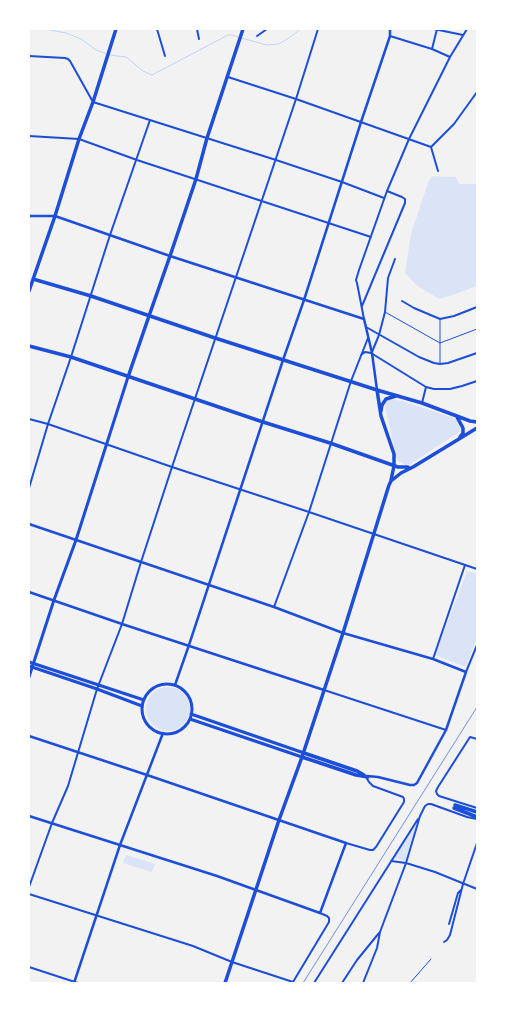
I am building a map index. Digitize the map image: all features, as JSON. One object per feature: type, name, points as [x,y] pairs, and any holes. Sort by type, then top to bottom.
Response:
[{"type":"main road","points":[[29,291],[108,57],[116,29]]},
{"type":"main road","points":[[29,678],[54,600],[76,540],[128,377],[196,179],[207,138],[243,31]]},
{"type":"main road","points":[[32,279],[90,296],[283,360],[422,403],[457,417],[477,422]]},
{"type":"main road","points":[[29,346],[71,357],[330,443],[394,466],[404,468],[413,467]]},
{"type":"main road","points":[[225,983],[279,820],[303,755],[391,481],[394,466],[394,454],[381,416],[377,390]]},
{"type":"main road","points":[[381,416],[382,405],[386,399],[396,396],[403,397]]},
{"type":"main road","points":[[457,417],[463,429],[458,439]]},
{"type":"main road","points":[[391,481],[401,473],[477,428]]},
{"type":"main road","points":[[29,662],[32,666],[144,700]]},
{"type":"main road","points":[[163,684],[175,685],[181,688],[190,699],[192,706],[190,719],[179,731],[163,733],[156,731],[145,721],[142,706],[144,700],[147,694],[157,686],[163,684]]},
{"type":"main road","points":[[98,687],[142,706]]},
{"type":"main road","points":[[191,714],[356,775],[367,777]]},
{"type":"main road","points":[[190,719],[303,755]]},
{"type":"main road","points":[[477,812],[455,807],[477,818]]},
{"type":"street","points":[[157,29],[165,56]]},
{"type":"street","points":[[196,29],[199,39]]},
{"type":"street","points":[[257,36],[267,29]]},
{"type":"street","points":[[29,887],[52,823],[68,786],[98,687],[122,624],[172,467],[276,160],[318,29]]},
{"type":"street","points":[[175,685],[304,300],[390,36],[390,29]]},
{"type":"street","points":[[432,49],[436,29],[464,35]]},
{"type":"street","points":[[377,390],[372,353],[356,280],[384,198],[409,139],[450,57],[467,29]]},
{"type":"street","points":[[390,36],[432,49],[450,57]]},
{"type":"street","points":[[29,56],[68,59],[93,102],[276,160],[384,198]]},
{"type":"street","points":[[228,76],[431,147]]},
{"type":"street","points":[[431,147],[454,124],[477,92]]},
{"type":"street","points":[[29,488],[48,424],[110,235],[150,120]]},
{"type":"street","points":[[29,136],[79,140],[371,237]]},
{"type":"street","points":[[431,147],[438,171]]},
{"type":"street","points":[[362,308],[405,203],[405,200],[402,197],[387,191]]},
{"type":"street","points":[[29,216],[54,216],[236,278],[364,319]]},
{"type":"street","points":[[372,353],[379,335],[385,312],[388,278],[395,259]]},
{"type":"street","points":[[402,301],[440,319],[477,308]]},
{"type":"street","points":[[366,327],[419,358],[434,363],[448,363],[477,353]]},
{"type":"street","points":[[274,607],[309,512],[330,443],[360,355],[368,338]]},
{"type":"street","points":[[360,355],[365,352],[372,353],[426,387],[434,389],[450,389],[477,381]]},
{"type":"street","points":[[422,403],[426,387]]},
{"type":"street","points":[[29,419],[48,424],[106,445],[477,569]]},
{"type":"street","points":[[29,524],[274,607],[343,633],[433,659],[466,672]]},
{"type":"street","points":[[433,659],[466,565]]},
{"type":"street","points":[[29,592],[446,730]]},
{"type":"street","points":[[29,736],[346,843],[371,850],[376,847],[403,805],[404,799],[401,796],[373,786],[367,777],[375,776],[410,785],[417,783],[446,730],[477,645]]},
{"type":"street","points":[[74,982],[120,845],[163,733]]},
{"type":"street","points":[[477,739],[470,737],[436,791],[439,796],[477,808]]},
{"type":"street","points":[[314,983],[426,806],[428,804],[432,804],[467,817],[477,818]]},
{"type":"street","points":[[29,816],[217,876],[320,913],[328,917],[329,922],[293,982],[232,962],[193,946],[29,894]]},
{"type":"street","points":[[363,983],[378,948],[380,932],[406,863],[420,816]]},
{"type":"street","points":[[320,913],[346,843]]},
{"type":"street","points":[[444,942],[450,935],[463,884],[477,843]]},
{"type":"street","points":[[391,861],[406,863],[435,872],[477,890]]},
{"type":"street","points":[[448,924],[458,893],[462,889]]},
{"type":"street","points":[[342,983],[357,960],[380,932]]},
{"type":"street","points":[[29,967],[78,983]]},
{"type":"lane","points":[[385,312],[440,343]]},
{"type":"lane","points":[[440,319],[440,364]]},
{"type":"lane","points":[[440,343],[477,329]]},
{"type":"lane","points":[[410,983],[431,959]]},
{"type":"shaded area","points":[[432,176],[456,177],[459,184],[477,184],[477,286],[439,299],[416,285],[405,273],[411,234],[428,183]]},
{"type":"shaded area","points":[[390,399],[402,401],[454,418],[458,420],[461,429],[458,433],[410,464],[406,465],[398,461],[396,457],[385,406]]},
{"type":"shaded area","points":[[467,571],[477,574],[477,638],[466,667],[435,655]]},
{"type":"shaded area","points":[[168,687],[180,691],[186,697],[190,709],[186,721],[180,727],[168,731],[156,727],[150,721],[146,709],[150,697],[156,691]]},
{"type":"shaded area","points":[[417,822],[405,861],[394,858]]},
{"type":"shaded area","points":[[126,855],[155,864],[152,872],[123,863]]},
{"type":"waterway","points":[[45,29],[66,33],[81,39],[96,50],[107,54]]},
{"type":"waterway","points":[[241,38],[267,45],[278,44],[301,29]]},
{"type":"waterway","points":[[110,55],[126,57],[143,71],[152,75],[228,35],[238,37]]},
{"type":"railway","points":[[303,983],[477,707]]}]
